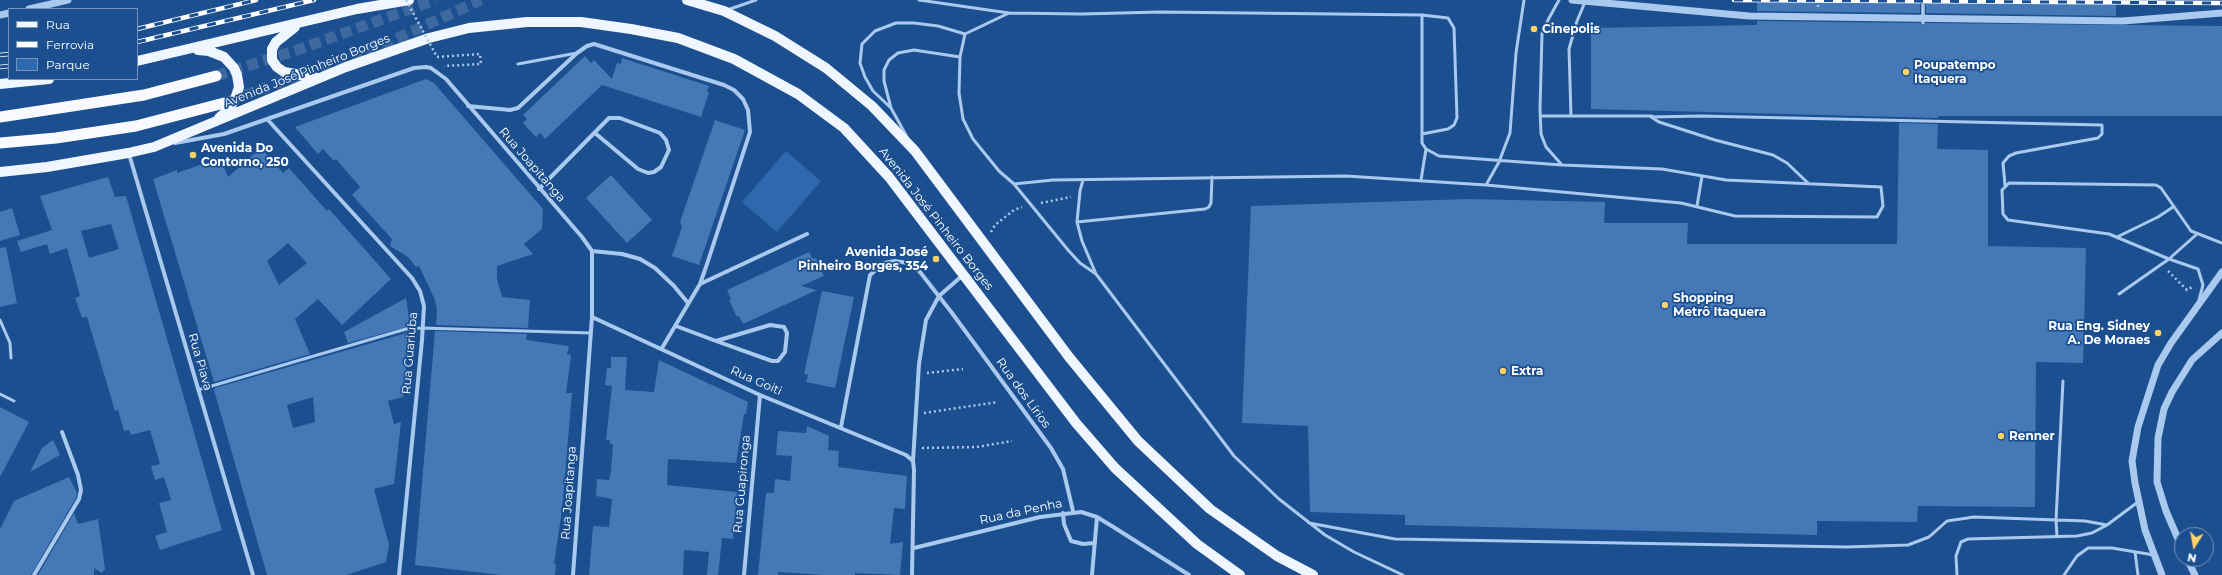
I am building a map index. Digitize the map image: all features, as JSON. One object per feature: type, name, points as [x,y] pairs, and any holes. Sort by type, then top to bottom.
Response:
[{"type":"highway","points":[[0,117],[144,95],[216,76]]},
{"type":"highway","points":[[0,143],[56,138],[136,126],[224,103]]},
{"type":"main road","points":[[138,61],[357,9],[410,0]]},
{"type":"main road","name":"Avenida José Pinheiro Borges","points":[[688,0],[724,12],[775,36],[826,68],[872,106],[915,151],[1069,357],[1138,441],[1210,509],[1277,556],[1313,575]]},
{"type":"main road","points":[[305,22],[279,38],[272,50],[272,60],[277,67],[284,72],[318,78]]},
{"type":"main road","name":"Avenida José Pinheiro Borges","points":[[0,172],[47,167],[154,147],[318,78],[429,38],[487,25],[526,22],[581,22],[631,29],[678,38],[747,66],[798,94],[844,128],[889,177],[1076,423],[1114,468],[1197,544],[1240,575]]},
{"type":"main road","points":[[187,50],[209,51],[216,53],[230,62],[238,75],[239,87],[236,99],[229,109],[212,123]]},
{"type":"main road","points":[[0,84],[39,80]]},
{"type":"street","points":[[33,8],[68,0]]},
{"type":"street","points":[[1572,0],[1750,16],[2123,20],[2222,13]]},
{"type":"street","points":[[1923,5],[1923,23]]},
{"type":"street","points":[[468,106],[510,110],[518,108],[577,53],[587,46],[600,45],[724,85],[742,99],[748,110],[750,132],[700,284],[662,348]]},
{"type":"street","points":[[154,147],[224,134],[397,73],[426,67]]},
{"type":"street","name":"Rua Joapitanga","points":[[426,67],[441,74],[592,251],[592,318],[572,575]]},
{"type":"street","points":[[539,189],[609,118],[620,118],[660,133],[666,140],[669,150],[660,167],[654,172],[648,173],[638,169],[595,133]]},
{"type":"street","name":"Rua Guariuba","points":[[267,119],[412,278],[420,291],[424,306],[399,575]]},
{"type":"street","name":"Rua Piava","points":[[128,153],[253,575]]},
{"type":"street","points":[[700,284],[807,234]]},
{"type":"street","points":[[592,251],[622,254],[640,259],[655,268],[674,286],[688,303]]},
{"type":"street","name":"Rua dos Lírios","points":[[841,427],[870,274],[884,263],[895,261],[908,263],[920,272],[939,296],[1051,448],[1063,469],[1073,511]]},
{"type":"street","points":[[2162,575],[2145,530],[2138,502],[2132,461],[2145,402],[2158,365],[2197,305],[2222,272]]},
{"type":"street","points":[[912,575],[914,548],[913,448],[922,336],[926,320],[939,296],[964,274]]},
{"type":"street","name":"Rua Goiti","points":[[592,318],[662,348],[760,395],[899,451],[913,461]]},
{"type":"street","points":[[676,326],[716,341],[772,361],[778,361],[785,352],[787,333],[784,327],[770,325],[716,341]]},
{"type":"street","points":[[2174,530],[2166,511],[2157,482],[2156,460],[2158,438],[2164,409],[2172,392],[2192,360],[2222,333]]},
{"type":"street","name":"Rua Guapironga","points":[[744,575],[760,395]]},
{"type":"street","points":[[34,575],[79,499],[81,490],[78,475],[62,432]]},
{"type":"street","name":"Rua da Penha","points":[[914,548],[991,528],[1073,511],[1097,517],[1190,575]]},
{"type":"street","points":[[1063,513],[1065,528],[1071,541],[1083,544],[1095,543]]},
{"type":"street","points":[[1092,575],[1097,517]]},
{"type":"lane","points":[[724,12],[756,0]]},
{"type":"lane","points":[[919,0],[1009,13],[1082,14],[1160,12],[1422,15],[1448,18],[1454,28],[1457,118],[1454,125],[1448,130],[1422,134]]},
{"type":"lane","points":[[1486,185],[1499,162],[1510,133],[1516,53],[1524,0]]},
{"type":"lane","points":[[1559,0],[1542,34],[1540,50],[1540,116],[1541,134],[1546,147],[1562,165]]},
{"type":"lane","points":[[1571,116],[1569,49],[1577,21],[1586,1]]},
{"type":"lane","points":[[891,108],[873,91],[865,77],[860,63],[862,44],[875,31],[896,23],[914,23],[938,26],[965,34],[1009,13]]},
{"type":"lane","points":[[1014,184],[1053,180],[1346,176],[1486,185],[1697,206],[1735,216],[1877,217],[1882,211],[1883,206],[1881,187],[1726,180],[1662,169],[1499,162],[1439,156],[1426,149],[1422,143],[1422,15]]},
{"type":"lane","points":[[965,34],[960,57],[959,93],[963,119],[972,139],[1014,184],[1068,250],[1080,263],[1096,274]]},
{"type":"lane","points":[[915,151],[891,108],[884,81],[884,70],[889,60],[898,53],[914,50],[960,57]]},
{"type":"lane","points":[[518,64],[577,53]]},
{"type":"lane","points":[[1540,116],[1652,116],[2102,125],[2102,134],[2098,138],[2016,153],[2009,156],[2003,163],[2005,185],[2001,195],[2003,214],[2008,220],[2109,234],[2169,259],[2198,269],[2202,280],[2197,305]]},
{"type":"lane","points":[[1652,116],[1652,119],[1655,121],[1773,155],[1787,163],[1809,184]]},
{"type":"lane","points":[[1421,180],[1426,149]]},
{"type":"lane","points":[[1697,206],[1702,176]]},
{"type":"lane","points":[[1077,222],[1205,209],[1209,207],[1211,203],[1212,177]]},
{"type":"lane","points":[[1083,180],[1079,195],[1077,222],[1082,241],[1096,274],[1234,456],[1254,477],[1309,523],[1354,552],[1403,575]]},
{"type":"lane","points":[[2005,185],[2009,183],[2150,184],[2161,188],[2191,231],[2222,243]]},
{"type":"lane","points":[[2117,237],[2158,218],[2173,207]]},
{"type":"lane","points":[[2119,294],[2169,259],[2197,234]]},
{"type":"lane","points":[[0,320],[10,343],[11,358]]},
{"type":"lane","points":[[198,390],[406,329],[422,328],[591,333]]},
{"type":"lane","points":[[2057,538],[2056,520],[2063,381]]},
{"type":"lane","points":[[0,394],[14,401]]},
{"type":"lane","points":[[1957,575],[1956,556],[1961,542],[1968,539],[2057,538],[2092,532],[2107,525],[2138,502]]},
{"type":"lane","points":[[1309,523],[1395,539],[1847,547],[1908,545],[1929,537],[1947,521],[1960,519],[2085,521],[2107,525]]},
{"type":"lane","points":[[2064,575],[2077,556],[2088,548],[2112,548],[2154,555]]},
{"type":"lane","points":[[2135,552],[2138,575]]},
{"type":"path","points":[[406,0],[437,57],[480,54],[480,64],[426,67]]},
{"type":"path","points":[[2161,264],[2188,290],[2202,280]]},
{"type":"path","points":[[918,374],[963,369]]},
{"type":"path","points":[[916,414],[998,402]]},
{"type":"path","points":[[913,448],[977,447],[1012,441]]},
{"type":"green space","points":[[786,151],[821,181],[777,232],[742,202]]},
{"type":"building","points":[[1757,0],[2116,0],[2116,16],[1926,13],[1926,5],[1923,2],[1920,4],[1920,13],[1757,11]]},
{"type":"building","name":"Poupatempo Itaquera","points":[[1757,21],[1920,23],[1923,26],[1926,23],[2222,26],[2222,116],[1938,116],[1938,118],[1591,109],[1591,28],[1757,25]]},
{"type":"building","points":[[585,56],[591,63],[594,60],[612,79],[617,63],[621,64],[622,58],[709,86],[707,91],[709,92],[701,117],[602,85],[545,139],[540,133],[536,137],[523,123],[527,119],[523,115]]},
{"type":"building","points":[[426,79],[434,83],[543,209],[542,229],[524,244],[533,254],[497,266],[497,279],[502,297],[530,300],[528,328],[436,325],[437,311],[435,300],[419,266],[416,267],[408,257],[390,246],[392,239],[352,195],[360,187],[336,159],[334,161],[323,149],[318,154],[295,127]]},
{"type":"building","points":[[715,120],[745,130],[699,265],[672,256],[682,227],[680,222]]},
{"type":"building","name":"Shopping Metrô Itaquera","points":[[1899,123],[1938,124],[1937,149],[1988,150],[1988,246],[2086,248],[2083,363],[2036,362],[2035,507],[1918,506],[1917,522],[1817,521],[1817,535],[1405,525],[1405,515],[1310,512],[1308,426],[1242,423],[1251,206],[1469,199],[1605,202],[1604,223],[1688,223],[1687,244],[1897,244]]},
{"type":"building","points":[[261,148],[283,173],[289,168],[327,211],[329,209],[391,279],[342,325],[318,299],[295,319],[310,354],[214,382],[153,179],[177,170],[177,173],[220,158],[228,177]],"holes":[[[288,243],[307,263],[279,285],[267,261]]]},
{"type":"building","points":[[611,175],[652,220],[627,243],[586,198]]},
{"type":"building","points":[[108,177],[115,197],[126,196],[222,530],[160,550],[155,536],[167,532],[159,503],[171,500],[164,477],[155,480],[151,466],[160,464],[150,430],[131,435],[129,430],[124,431],[118,410],[115,411],[87,317],[82,318],[75,298],[80,296],[67,248],[50,254],[47,244],[21,252],[17,241],[52,230],[40,196]],"holes":[[[111,224],[119,249],[89,258],[81,231]]]},
{"type":"building","points":[[12,208],[20,235],[0,241],[0,212]]},
{"type":"building","points":[[6,247],[17,303],[0,307],[0,248]]},
{"type":"building","points":[[809,252],[813,259],[816,258],[824,276],[801,286],[817,290],[743,324],[739,316],[737,317],[729,300],[731,299],[727,290]]},
{"type":"building","points":[[822,291],[854,297],[835,388],[806,382],[808,375],[804,374]]},
{"type":"building","points":[[406,298],[410,326],[348,343],[344,332]]},
{"type":"building","points":[[435,331],[527,334],[526,340],[569,346],[567,354],[571,355],[566,393],[572,393],[562,510],[554,564],[556,564],[555,575],[501,575],[415,565]]},
{"type":"building","points":[[410,332],[403,397],[388,401],[394,424],[401,422],[394,484],[374,489],[389,545],[386,562],[346,575],[267,575],[214,390],[215,388]],"holes":[[[313,397],[315,422],[293,428],[287,405]]]},
{"type":"building","points":[[611,357],[627,357],[625,390],[654,392],[659,360],[748,402],[746,414],[744,414],[736,463],[668,459],[667,485],[737,492],[733,539],[722,538],[718,575],[707,575],[709,552],[684,550],[683,575],[589,575],[593,526],[609,527],[612,499],[596,496],[597,479],[609,480],[611,471],[613,444],[610,444],[610,440],[606,440],[612,386],[605,385],[607,368],[611,368]]},
{"type":"building","points":[[0,407],[29,422],[0,477]]},
{"type":"building","points":[[807,426],[829,436],[828,450],[839,451],[838,467],[907,476],[905,509],[894,508],[890,544],[903,542],[900,575],[855,573],[855,575],[825,575],[778,572],[778,575],[758,575],[766,493],[774,493],[775,479],[790,481],[792,456],[776,455],[778,431],[806,433]]},
{"type":"building","points":[[53,440],[60,455],[30,472],[42,448]]},
{"type":"building","points":[[69,477],[77,493],[76,498],[31,575],[0,575],[0,529],[14,501]]},
{"type":"building","points":[[74,513],[78,524],[98,519],[105,569],[102,573],[94,568],[94,575],[38,575]]},
{"type":"tunnel","points":[[216,76],[300,49],[435,0]]},
{"type":"tunnel","points":[[227,102],[382,45],[481,0]]},
{"type":"railway","points":[[138,29],[256,0]]},
{"type":"railway","points":[[138,42],[314,0]]},
{"type":"railway","points":[[1734,0],[2222,3]]},
{"type":"railway","points":[[0,55],[8,54]]},
{"type":"railway","points":[[0,67],[8,66]]},
{"type":"place","name":"Cinepolis","points":[[1534,29]]},
{"type":"place","name":"Poupatempo Itaquera","points":[[1906,72]]},
{"type":"place","name":"Avenida Do Contorno, 250","points":[[193,155]]},
{"type":"place","name":"Avenida José Pinheiro Borges, 354","points":[[936,259]]},
{"type":"place","name":"Shopping Metrô Itaquera","points":[[1665,305]]},
{"type":"place","name":"Rua Eng. Sidney A. De Moraes","points":[[2158,333]]},
{"type":"place","name":"Extra","points":[[1503,371]]},
{"type":"place","name":"Renner","points":[[2001,436]]}]
